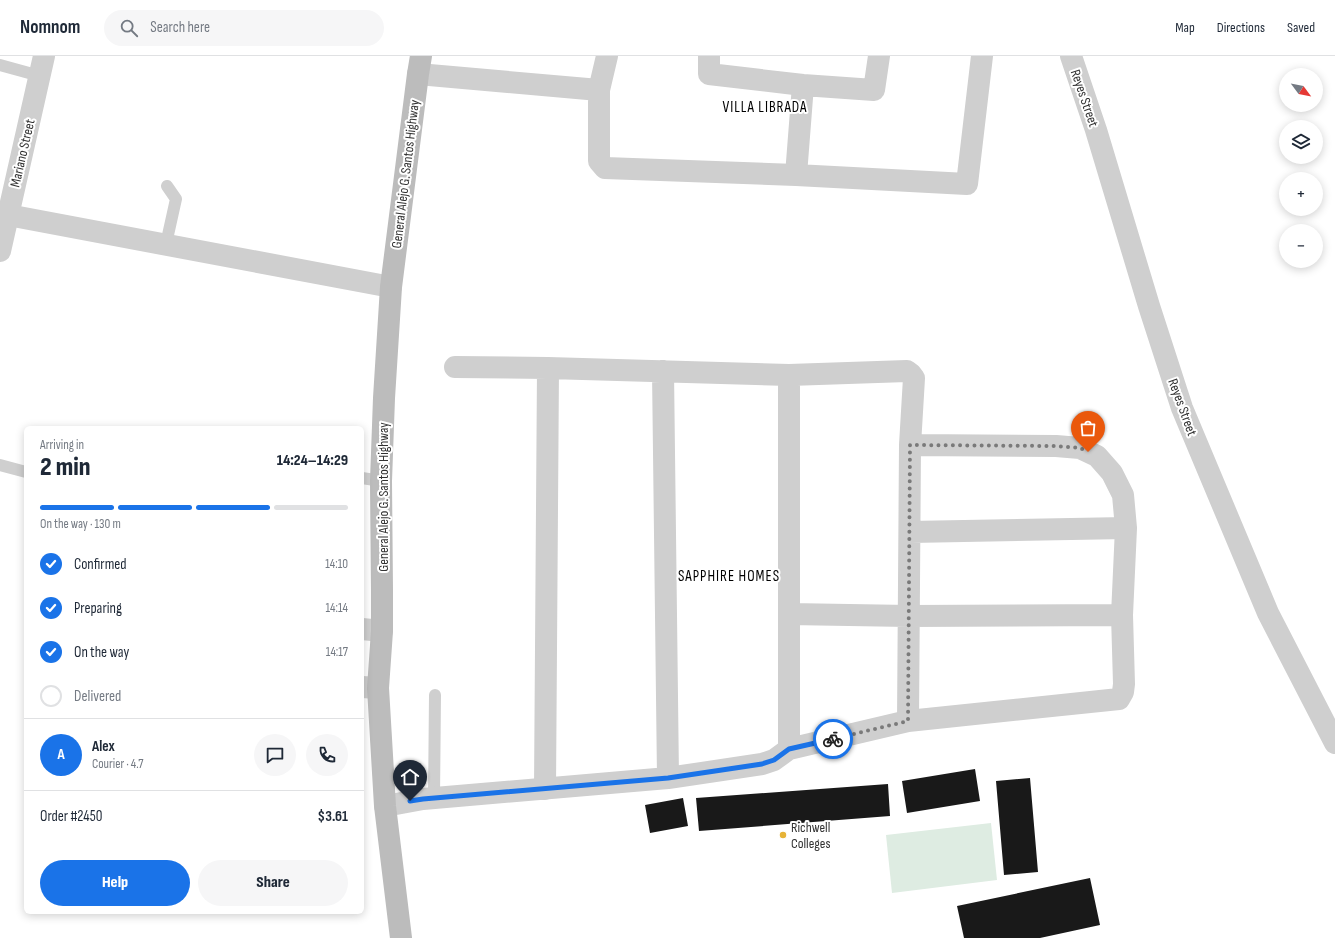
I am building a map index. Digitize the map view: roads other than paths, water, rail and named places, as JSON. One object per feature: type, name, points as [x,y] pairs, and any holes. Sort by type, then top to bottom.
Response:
[{"type":"main road","name":"General Alejo G. Santos Highway","points":[[401,938],[370,687],[372,630],[382,590],[371,480],[384,398],[391,286],[419,65]]},
{"type":"street","points":[[607,56],[599,90],[599,160],[605,168],[796,175],[967,184],[982,56]]},
{"type":"street","points":[[709,56],[709,74],[803,85],[874,90],[879,56]]},
{"type":"street","name":"Reyes Street","points":[[1071,56],[1096,130],[1149,306],[1182,408],[1268,613],[1335,742]]},
{"type":"street","points":[[419,65],[599,90]]},
{"type":"street","name":"Mariano Street","points":[[0,251],[42,66]]},
{"type":"street","points":[[796,175],[803,85]]},
{"type":"street","points":[[8,215],[391,286]]},
{"type":"street","points":[[455,367],[548,368],[789,375],[907,371],[911,374],[914,378],[910,445],[908,721]]},
{"type":"street","points":[[545,789],[548,368]]},
{"type":"street","points":[[663,371],[668,778]]},
{"type":"street","points":[[789,375],[789,749]]},
{"type":"street","points":[[385,806],[423,799],[668,778],[762,764],[774,760],[789,749],[908,721],[1119,698],[1123,692],[1124,684],[1122,614],[1126,528],[1123,495],[1112,473],[1097,456],[1080,448],[1056,446],[910,445]]},
{"type":"street","points":[[910,532],[1126,528]]},
{"type":"street","points":[[789,614],[908,616],[1122,614]]},
{"type":"lane","points":[[0,65],[42,66]]},
{"type":"lane","points":[[166,244],[176,199],[167,186]]},
{"type":"lane","points":[[0,465],[24,471]]},
{"type":"lane","points":[[434,798],[435,695]]},
{"type":"place","name":"Richwell Colleges","points":[[783,835]]},
{"type":"district","name":"VILLA LIBRADA","points":[[765,107]]},
{"type":"district","name":"SAPPHIRE HOMES","points":[[729,576]]}]
